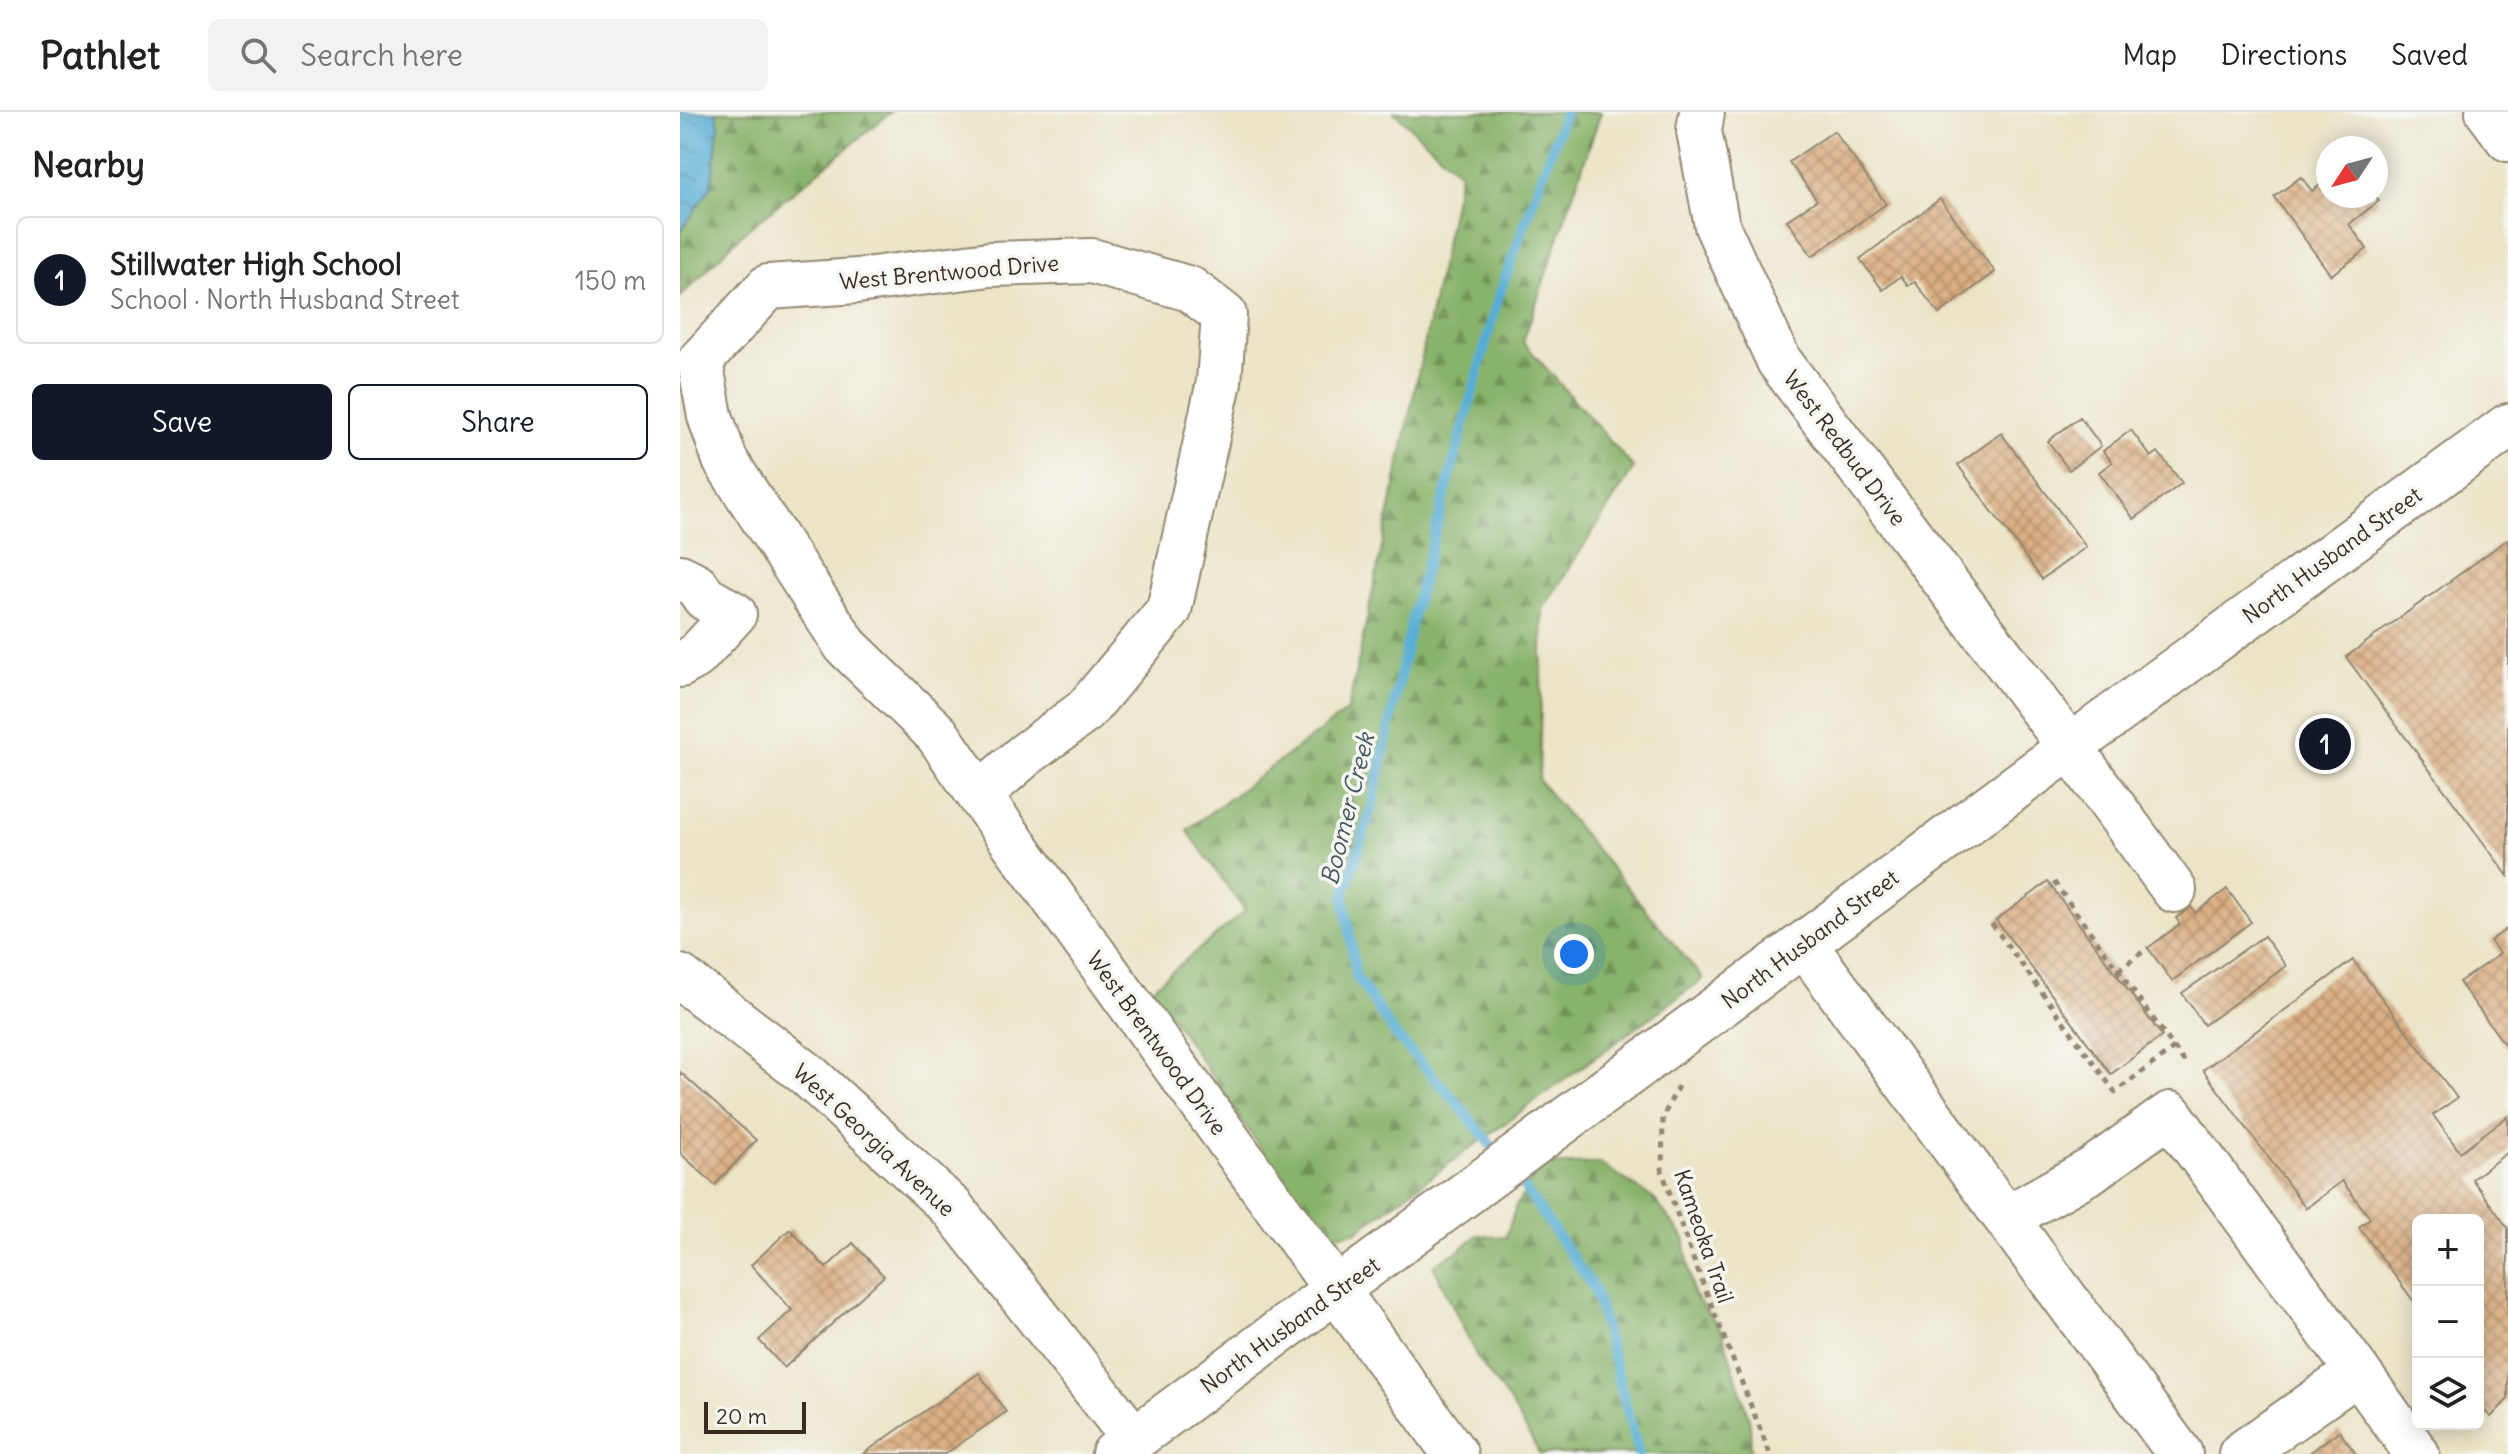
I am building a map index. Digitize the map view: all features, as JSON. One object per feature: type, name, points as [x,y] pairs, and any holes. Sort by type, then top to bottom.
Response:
[{"type":"street","name":"West Redbud Drive","points":[[1702,112],[1699,131],[1717,226],[1779,361],[2174,890]]},
{"type":"street","points":[[2488,112],[2508,139]]},
{"type":"street","name":"West Brentwood Drive","points":[[979,795],[1025,755],[1085,711],[1169,610],[1219,382],[1224,315],[1190,289],[1092,261],[990,264],[857,281],[768,287],[700,361],[710,416],[725,460],[846,646],[937,734],[979,795],[1335,1291],[1455,1454]]},
{"type":"street","name":"North Husband Street","points":[[1124,1447],[2508,426]]},
{"type":"street","points":[[680,577],[696,585],[705,598],[734,614],[696,656],[680,665]]},
{"type":"street","points":[[1804,944],[2180,1454]]},
{"type":"street","name":"West Georgia Avenue","points":[[680,977],[808,1075],[952,1208],[1124,1447]]},
{"type":"street","points":[[2007,1218],[2092,1170],[2170,1114],[2417,1454]]},
{"type":"street","points":[[2241,1454],[2358,1372]]},
{"type":"path","points":[[2054,882],[2186,1064]]},
{"type":"path","points":[[1992,924],[2115,1092],[2174,1048]]},
{"type":"path","points":[[2118,970],[2148,948]]},
{"type":"path","name":"Kameoka Trail","points":[[1685,1074],[1663,1117],[1662,1171],[1770,1454]]},
{"type":"green space","points":[[680,112],[891,112],[741,235],[680,297]]},
{"type":"green space","points":[[1394,112],[1601,112],[1523,342],[1634,468],[1543,609],[1539,781],[1703,979],[1355,1232],[1334,1235],[1311,1223],[1152,988],[1245,911],[1187,830],[1348,710],[1460,173]]},
{"type":"green space","points":[[1600,1163],[1654,1199],[1684,1238],[1693,1294],[1722,1331],[1750,1422],[1751,1454],[1540,1454],[1511,1404],[1478,1359],[1433,1265],[1461,1249],[1477,1235],[1506,1237],[1516,1206],[1541,1165]]},
{"type":"water","points":[[680,112],[716,112],[719,124],[711,187],[680,232]]},
{"type":"building","points":[[1834,131],[1886,204],[1812,256],[1787,220],[1817,200],[1789,162]]},
{"type":"building","points":[[2301,177],[2312,191],[2316,188],[2316,208],[2370,208],[2349,224],[2367,249],[2331,275],[2274,197]]},
{"type":"building","points":[[1940,199],[1995,272],[1939,314],[1915,282],[1908,286],[1901,276],[1883,290],[1860,259]]},
{"type":"building","points":[[2080,417],[2101,446],[2069,470],[2048,441]]},
{"type":"building","points":[[2131,430],[2151,457],[2158,452],[2182,483],[2134,519],[2099,472],[2112,462],[2103,451]]},
{"type":"building","points":[[2001,433],[2086,547],[2042,579],[1958,465]]},
{"type":"building","points":[[2508,539],[2508,876],[2346,657]]},
{"type":"building","points":[[2048,882],[2162,1036],[2111,1074],[1996,920]]},
{"type":"building","points":[[2227,889],[2251,922],[2172,981],[2148,948],[2180,924],[2176,918],[2191,907],[2195,913]]},
{"type":"building","points":[[2508,928],[2508,1049],[2459,982],[2500,954],[2490,941]]},
{"type":"building","points":[[2264,936],[2286,966],[2204,1025],[2182,993]]},
{"type":"building","points":[[2353,960],[2457,1098],[2433,1115],[2460,1152],[2508,1116],[2508,1152],[2472,1179],[2508,1228],[2508,1399],[2491,1417],[2484,1411],[2484,1214],[2412,1214],[2412,1299],[2359,1227],[2370,1218],[2342,1181],[2306,1208],[2203,1070]]},
{"type":"building","points":[[680,1072],[756,1140],[715,1185],[680,1153]]},
{"type":"building","points":[[790,1229],[826,1268],[853,1243],[884,1276],[784,1368],[759,1340],[792,1310],[751,1265]]},
{"type":"building","points":[[979,1373],[1006,1412],[945,1454],[863,1454]]},
{"type":"building","points":[[2339,1431],[2356,1454],[2308,1454]]},
{"type":"waterway","name":"Boomer Creek","points":[[1500,1156],[1453,1098],[1396,1036],[1356,976],[1344,896],[1372,807],[1414,611],[1497,301],[1565,112]]},
{"type":"waterway","name":"Boomer Creek","points":[[1513,1172],[1594,1288],[1639,1454]]},
{"type":"place","name":"Stillwater High School","points":[[2325,744]]}]
